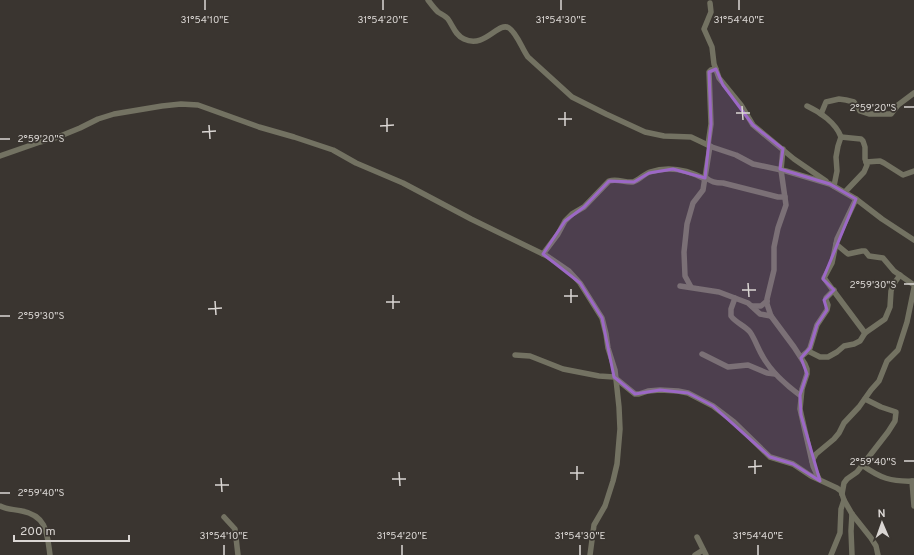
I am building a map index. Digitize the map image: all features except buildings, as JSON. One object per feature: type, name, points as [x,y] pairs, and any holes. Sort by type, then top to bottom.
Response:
[{"type":"street","points":[[428,0],[433,7],[448,20],[459,35],[465,39],[479,40],[487,38],[501,27],[509,28],[528,57],[572,97],[645,132],[664,136],[692,137],[709,146],[736,155],[752,164],[780,170],[832,185]]},
{"type":"street","points":[[710,3],[711,12],[704,29],[712,47],[719,78],[723,85],[741,105],[753,125],[794,159],[832,185],[856,199],[882,219],[914,240]]},
{"type":"street","points":[[691,287],[685,276],[684,252],[687,224],[693,203],[701,195],[705,178],[711,124],[709,72],[716,68]]},
{"type":"street","points":[[821,114],[826,102],[839,99],[854,102],[860,110],[869,114],[891,114],[902,102],[914,93]]},
{"type":"street","points":[[0,156],[58,137],[98,119],[114,114],[180,104],[198,105],[265,129],[333,150],[356,163],[403,183],[470,220],[543,254],[569,271],[580,282],[602,318],[608,348],[615,370],[614,376],[619,407],[620,429],[617,464],[605,506],[594,525],[590,555]]},
{"type":"street","points":[[807,106],[821,114],[840,133],[841,136],[836,157],[837,171],[832,185]]},
{"type":"street","points":[[841,136],[860,139],[863,141],[867,165],[864,172],[844,192]]},
{"type":"street","points":[[783,149],[780,170],[786,205],[778,228],[774,247],[774,270],[767,301],[771,316],[801,357],[808,374],[802,388],[801,415],[812,461],[820,481]]},
{"type":"street","points":[[866,162],[884,163],[901,175],[914,171]]},
{"type":"street","points":[[543,254],[572,214],[584,207],[609,181],[634,182],[649,173],[672,169],[692,173],[717,184],[723,183],[778,197],[785,197]]},
{"type":"street","points":[[856,199],[836,244],[832,263],[824,278],[865,333]]},
{"type":"street","points":[[836,244],[848,254],[865,251],[869,256],[883,258],[890,268],[914,285]]},
{"type":"street","points":[[808,351],[820,357],[828,357],[844,346],[860,341],[865,333],[885,319],[890,307],[893,285],[900,275]]},
{"type":"street","points":[[680,286],[719,292],[752,306],[760,314],[771,316]]},
{"type":"street","points":[[812,461],[816,454],[829,444],[839,433],[844,423],[859,407],[879,381],[887,361],[898,350],[907,322],[914,288]]},
{"type":"street","points":[[801,357],[808,351],[817,325],[827,310],[828,305],[826,298],[834,290]]},
{"type":"street","points":[[735,298],[730,316],[751,333],[764,359],[775,374],[787,386],[801,396]]},
{"type":"street","points":[[752,306],[761,306],[767,301]]},
{"type":"street","points":[[515,354],[530,356],[563,369],[599,376],[614,376],[635,394],[648,391],[669,390],[688,393],[724,414],[770,457],[793,464],[820,481],[837,488],[852,514],[876,546],[878,555]]},
{"type":"street","points":[[702,354],[728,367],[748,364],[767,373],[775,374]]},
{"type":"street","points":[[787,386],[802,388]]},
{"type":"street","points":[[831,555],[840,534],[844,484],[847,479],[857,472],[888,432],[895,421],[897,413],[894,410],[881,407],[864,399]]},
{"type":"street","points":[[862,465],[885,479],[900,482],[913,481],[914,506]]},
{"type":"street","points":[[0,506],[6,509],[29,513],[41,519],[47,534],[50,555]]},
{"type":"street","points":[[852,514],[852,555]]},
{"type":"street","points":[[224,518],[235,530],[238,555]]},
{"type":"street","points":[[695,555],[704,553],[697,537]]},
{"type":"highlighted area","points":[[716,69],[723,85],[753,125],[783,149],[780,169],[830,184],[856,199],[823,279],[834,290],[824,300],[827,310],[817,325],[810,348],[801,358],[807,374],[800,395],[801,415],[820,481],[793,464],[770,457],[713,406],[688,393],[660,390],[635,394],[614,377],[602,318],[580,283],[543,254],[565,221],[584,207],[609,181],[634,182],[649,173],[673,169],[705,178],[711,124],[709,72]]}]
